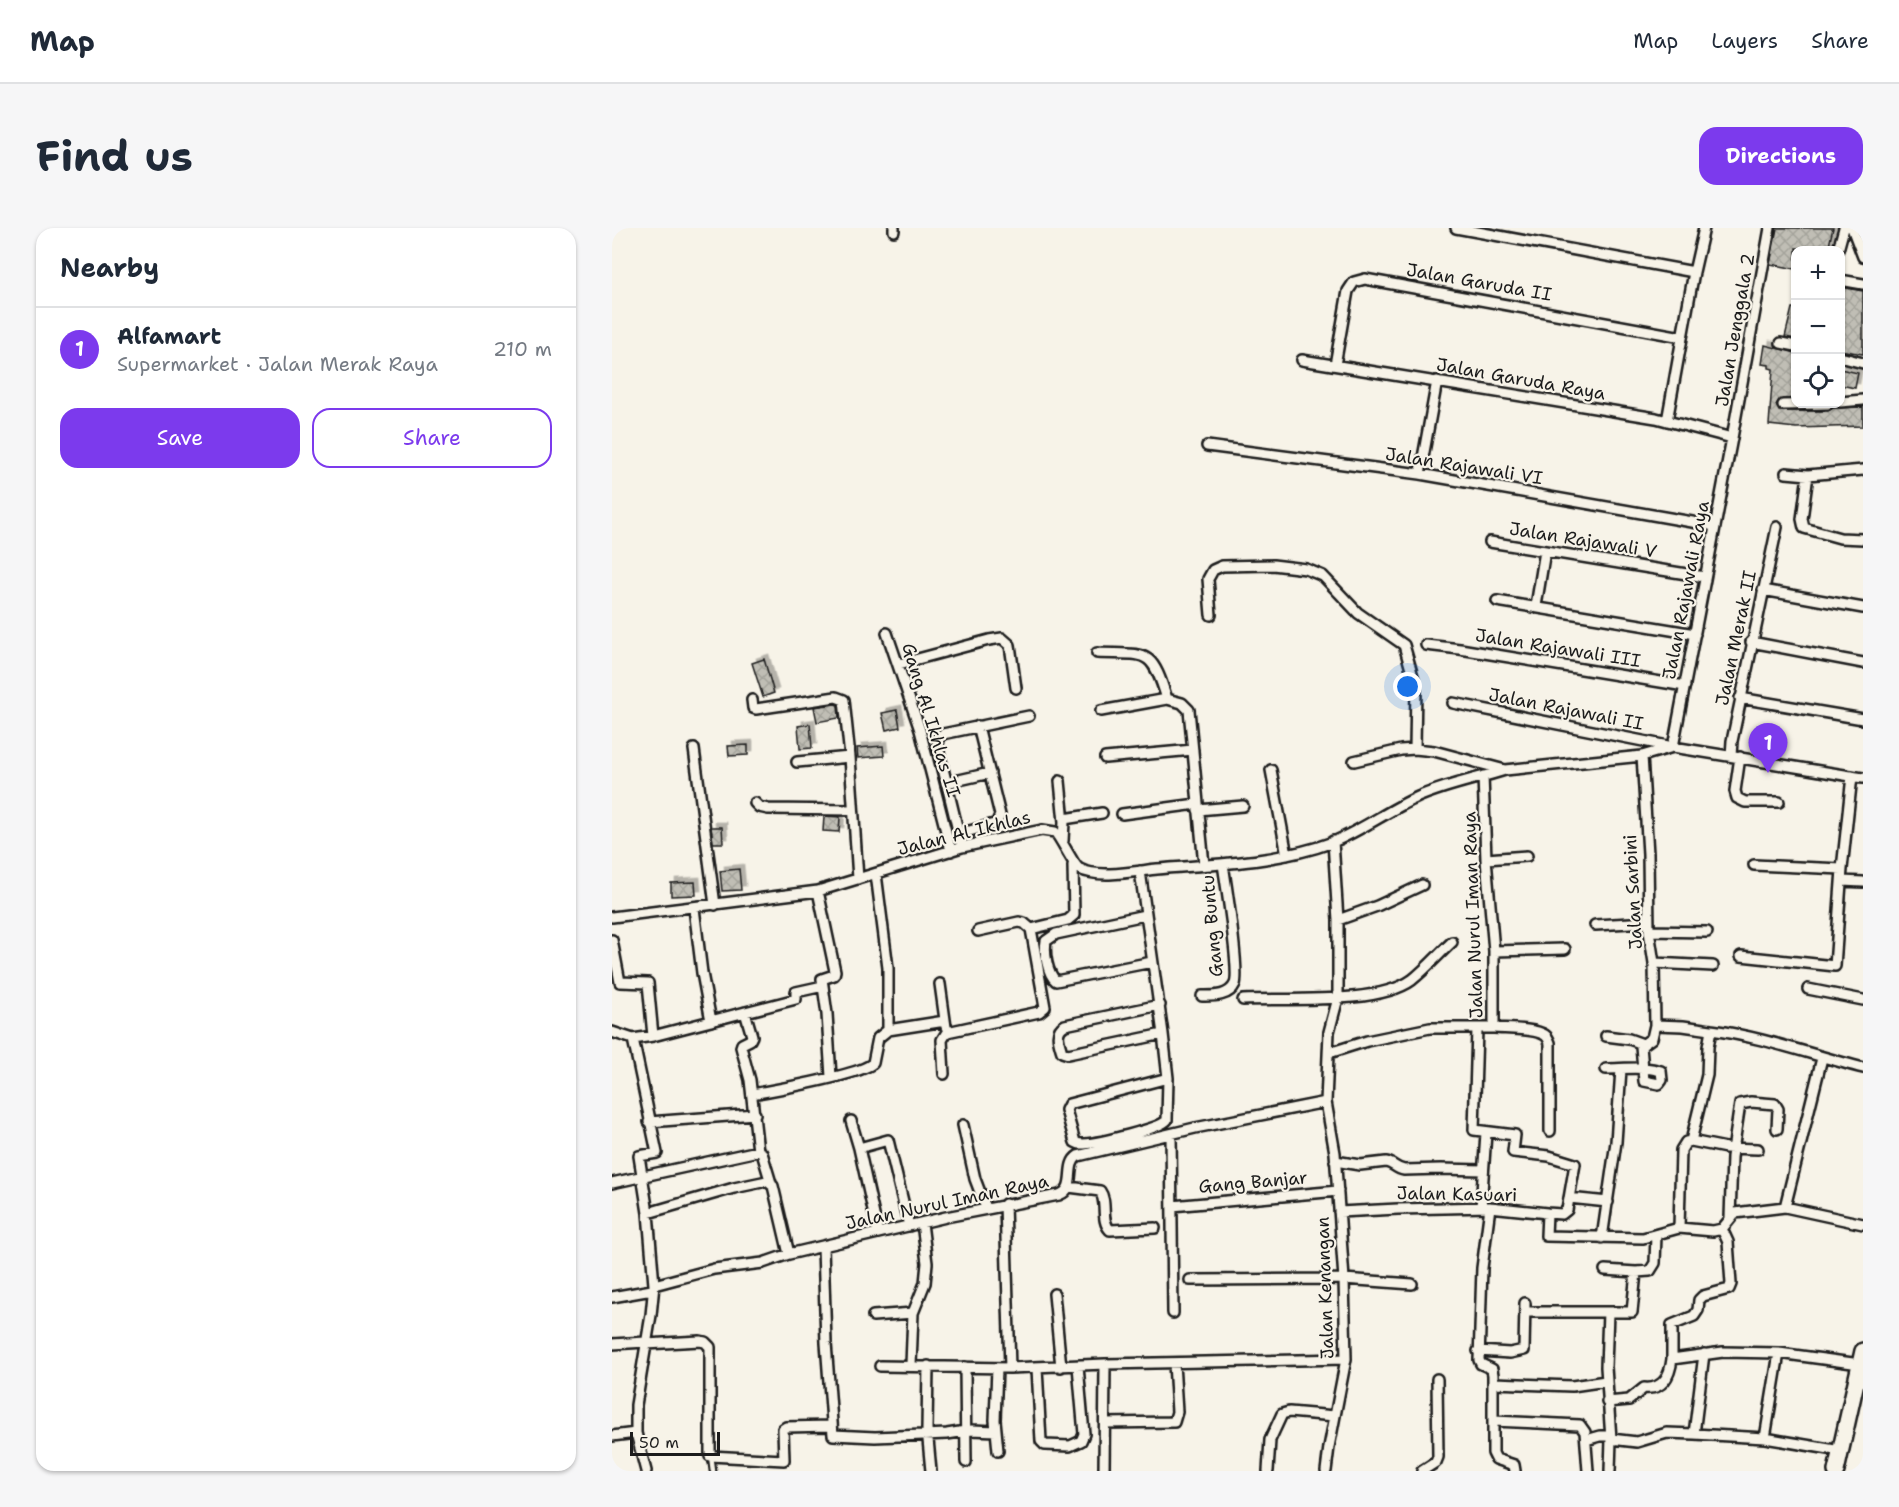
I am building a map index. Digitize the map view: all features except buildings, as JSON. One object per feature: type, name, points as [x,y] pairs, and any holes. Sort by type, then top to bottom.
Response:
[{"type":"main road","points":[[1838,1471],[1862,1358]]},
{"type":"street","points":[[1456,228],[1694,272]]},
{"type":"street","points":[[1666,421],[1704,228]]},
{"type":"street","name":"Jalan Jenggala 2","points":[[1732,438],[1770,228]]},
{"type":"street","points":[[1839,246],[1844,228]]},
{"type":"street","points":[[1852,228],[1863,257]]},
{"type":"street","name":"Jalan Garuda II","points":[[1335,365],[1348,291],[1354,282],[1365,279],[1682,337]]},
{"type":"street","points":[[1845,281],[1863,284]]},
{"type":"street","points":[[1781,343],[1791,345]]},
{"type":"street","points":[[1845,358],[1863,363]]},
{"type":"street","name":"Jalan Garuda Raya","points":[[1302,360],[1666,421],[1732,438]]},
{"type":"street","points":[[1420,474],[1437,381]]},
{"type":"street","points":[[1845,402],[1863,400]]},
{"type":"street","points":[[1783,405],[1791,405]]},
{"type":"street","name":"Jalan Rajawali Raya","points":[[1673,747],[1732,438]]},
{"type":"street","name":"Jalan Rajawali VI","points":[[1207,446],[1420,474],[1715,526]]},
{"type":"street","points":[[1786,473],[1808,475],[1863,471]]},
{"type":"street","points":[[1808,475],[1802,519],[1804,528],[1840,538],[1863,539]]},
{"type":"street","name":"Jalan Merak II","points":[[1777,527],[1740,698],[1735,756],[1735,790],[1737,798],[1745,802],[1779,802]]},
{"type":"street","name":"Jalan Rajawali V","points":[[1490,542],[1706,577]]},
{"type":"street","points":[[1536,606],[1545,551]]},
{"type":"street","points":[[1211,615],[1208,579],[1213,570],[1222,566],[1273,565],[1306,569],[1323,576],[1358,613],[1404,645],[1416,687],[1415,749]]},
{"type":"street","points":[[1763,590],[1863,608]]},
{"type":"street","points":[[1497,601],[1695,634]]},
{"type":"street","name":"Gang Al Ikhlas II","points":[[887,633],[920,730],[951,850]]},
{"type":"street","points":[[899,664],[1002,638],[1010,645],[1016,688]]},
{"type":"street","points":[[1751,642],[1863,663]]},
{"type":"street","name":"Jalan Rajawali III","points":[[1426,645],[1685,686]]},
{"type":"street","points":[[1097,653],[1139,654],[1148,657],[1154,663],[1167,699]]},
{"type":"street","points":[[752,699],[756,709],[842,698],[845,703],[858,879]]},
{"type":"street","points":[[1740,698],[1863,719]]},
{"type":"street","points":[[1101,711],[1167,699],[1182,703],[1189,710],[1204,865]]},
{"type":"street","name":"Jalan Rajawali II","points":[[1453,703],[1673,747],[1863,778]]},
{"type":"street","points":[[962,847],[937,742],[939,736],[1029,716]]},
{"type":"street","points":[[959,834],[994,824],[999,819],[978,726]]},
{"type":"street","points":[[1073,865],[1090,873],[1140,871],[1223,864],[1287,855],[1334,841],[1419,796],[1505,770],[1642,756],[1673,747]]},
{"type":"street","points":[[694,749],[715,905]]},
{"type":"street","points":[[1354,761],[1395,751],[1415,749],[1434,751],[1505,770]]},
{"type":"street","points":[[1105,759],[1193,750]]},
{"type":"street","name":"Jalan Sarbini","points":[[1642,756],[1648,854],[1649,927],[1654,963],[1655,1025]]},
{"type":"street","points":[[797,762],[850,757]]},
{"type":"street","points":[[1271,770],[1287,855]]},
{"type":"street","points":[[946,783],[990,773]]},
{"type":"street","name":"Jalan Nurul Iman Raya","points":[[1329,1053],[1404,1032],[1445,1026],[1494,1028],[1494,951],[1486,859],[1483,777]]},
{"type":"street","points":[[1741,956],[1835,966],[1852,777]]},
{"type":"street","points":[[1030,929],[1068,920],[1074,915],[1073,865],[1063,841],[1064,819],[1059,781]]},
{"type":"street","points":[[755,803],[759,807],[768,809],[853,810]]},
{"type":"street","points":[[1122,814],[1197,807],[1243,806]]},
{"type":"street","points":[[1064,819],[1102,813]]},
{"type":"street","name":"Jalan Al Ikhlas","points":[[612,917],[818,891],[962,847],[1042,830],[1055,832],[1063,841]]},
{"type":"street","name":"Jalan Kenangan","points":[[1326,1471],[1346,1359],[1344,1279],[1338,1191],[1326,1102],[1329,1032],[1338,998],[1338,920],[1334,841]]},
{"type":"street","points":[[1486,859],[1527,856]]},
{"type":"street","name":"Gang Buntu","points":[[1202,996],[1223,994],[1231,990],[1235,983],[1223,864]]},
{"type":"street","points":[[1754,865],[1842,869]]},
{"type":"street","points":[[1140,871],[1160,1005],[1168,1078],[1168,1115],[1164,1124],[1086,1144],[1075,1142],[1066,1110],[1069,1104],[1168,1078]]},
{"type":"street","points":[[876,874],[888,968],[888,1030]]},
{"type":"street","points":[[1842,881],[1863,882]]},
{"type":"street","points":[[1338,920],[1377,906],[1422,885]]},
{"type":"street","points":[[818,891],[835,971],[834,975],[823,978],[831,1077]]},
{"type":"street","points":[[694,908],[711,1021]]},
{"type":"street","points":[[1145,915],[1056,933],[1046,941],[1045,948],[1051,974],[1056,981],[1152,962]]},
{"type":"street","points":[[947,1032],[1043,1010],[1045,1002],[1030,929],[1024,923],[1019,922],[978,931]]},
{"type":"street","points":[[1595,925],[1707,932]]},
{"type":"street","points":[[612,940],[620,982],[648,983],[653,1036]]},
{"type":"street","points":[[1243,1000],[1338,998],[1390,991],[1411,981],[1452,942]]},
{"type":"street","points":[[1494,951],[1565,949]]},
{"type":"street","points":[[1654,963],[1713,966]]},
{"type":"street","points":[[940,984],[947,1032],[942,1040],[944,1074]]},
{"type":"street","points":[[612,1032],[633,1039],[653,1036],[796,999],[796,993],[823,987]]},
{"type":"street","points":[[1808,989],[1863,1000]]},
{"type":"street","points":[[1160,1005],[1065,1025],[1058,1034],[1062,1052],[1068,1054],[1163,1034]]},
{"type":"street","points":[[745,1012],[752,1036],[741,1047],[752,1094],[758,1151],[762,1153],[789,1254]]},
{"type":"street","points":[[752,1094],[831,1077],[869,1066],[873,1063],[878,1038],[888,1030],[945,1021]]},
{"type":"street","points":[[1643,1044],[1652,1038],[1655,1025],[1683,1026],[1765,1039],[1822,1058],[1863,1068]]},
{"type":"street","points":[[1494,1028],[1526,1030],[1548,1038],[1550,1043],[1550,1131]]},
{"type":"street","points":[[1477,1029],[1474,1130],[1515,1135],[1513,1152],[1549,1156],[1575,1164],[1565,1212],[1547,1214],[1546,1236],[1643,1238],[1679,1228],[1713,1231],[1722,1229],[1735,1213],[1785,1207],[1863,1222]]},
{"type":"street","points":[[1691,1142],[1707,1075],[1708,1040],[1711,1030]]},
{"type":"street","points":[[1606,1036],[1629,1039],[1643,1044]]},
{"type":"street","points":[[633,1039],[657,1153],[639,1156],[648,1213],[653,1288],[651,1316],[636,1405],[636,1433],[646,1471]]},
{"type":"street","points":[[1606,1069],[1642,1069],[1643,1044]]},
{"type":"street","points":[[1785,1207],[1822,1058]]},
{"type":"street","points":[[1602,1238],[1619,1112],[1621,1069]]},
{"type":"street","name":"Jalan Nurul Iman Raya","points":[[612,1297],[653,1288],[714,1269],[763,1263],[789,1254],[986,1208],[1059,1195],[1069,1188],[1072,1162],[1075,1157],[1171,1134],[1326,1102]]},
{"type":"street","points":[[1730,1218],[1733,1149],[1740,1104],[1744,1102],[1775,1104],[1778,1109],[1777,1129]]},
{"type":"street","points":[[649,1122],[755,1114]]},
{"type":"street","points":[[851,1121],[878,1233]]},
{"type":"street","points":[[963,1125],[975,1179],[986,1208]]},
{"type":"street","points":[[1486,1133],[1483,1170],[1486,1207],[1478,1351],[1481,1364],[1491,1369],[1494,1383],[1493,1453],[1496,1460],[1514,1465],[1515,1471]]},
{"type":"street","points":[[1171,1134],[1173,1313]]},
{"type":"street","points":[[859,1148],[888,1140],[909,1226]]},
{"type":"street","points":[[1679,1228],[1681,1150],[1686,1142],[1733,1149],[1758,1149]]},
{"type":"street","points":[[612,1182],[758,1151]]},
{"type":"street","points":[[1335,1161],[1360,1165],[1390,1162],[1398,1169],[1404,1170],[1441,1168],[1483,1170]]},
{"type":"street","points":[[648,1213],[734,1188],[767,1181],[771,1183]]},
{"type":"street","points":[[1069,1188],[1100,1191],[1103,1194],[1106,1226],[1110,1230],[1155,1228]]},
{"type":"street","name":"Gang Banjar","points":[[1172,1206],[1338,1191]]},
{"type":"street","points":[[1569,1198],[1608,1202]]},
{"type":"street","points":[[1005,1204],[1010,1368]]},
{"type":"street","name":"Jalan Kasuari","points":[[1339,1212],[1486,1207],[1547,1214]]},
{"type":"street","points":[[911,1365],[913,1313],[925,1283],[927,1263],[922,1223]]},
{"type":"street","points":[[1607,1402],[1629,1400],[1644,1388],[1655,1389],[1660,1386],[1670,1372],[1672,1325],[1694,1316],[1698,1310],[1699,1300],[1703,1296],[1729,1289],[1731,1284],[1728,1242],[1722,1229]]},
{"type":"street","points":[[1605,1270],[1650,1271],[1656,1253],[1656,1235]]},
{"type":"street","points":[[823,1247],[833,1435],[866,1438],[996,1431]]},
{"type":"street","points":[[1478,1351],[1510,1353],[1524,1350],[1525,1308],[1632,1312],[1636,1272]]},
{"type":"street","points":[[1190,1280],[1344,1279],[1412,1284]]},
{"type":"street","points":[[1054,1294],[1061,1367]]},
{"type":"street","points":[[1608,1312],[1606,1381],[1611,1438],[1610,1471]]},
{"type":"street","points":[[873,1316],[913,1313]]},
{"type":"street","points":[[612,1344],[700,1341],[710,1347],[710,1456],[784,1460],[783,1429],[786,1427],[831,1426]]},
{"type":"street","points":[[1672,1359],[1723,1352],[1862,1358]]},
{"type":"street","points":[[1765,1438],[1779,1353]]},
{"type":"street","points":[[1694,1434],[1704,1354]]},
{"type":"street","points":[[880,1366],[1037,1368],[1106,1364],[1346,1359]]},
{"type":"street","points":[[1105,1423],[1174,1422],[1178,1412],[1174,1363]]},
{"type":"street","points":[[1104,1471],[1106,1364]]},
{"type":"street","points":[[928,1366],[927,1435],[931,1471]]},
{"type":"street","points":[[1037,1368],[1041,1441],[1045,1445],[1070,1446],[1081,1442],[1084,1434],[1078,1366]]},
{"type":"street","points":[[965,1367],[966,1462]]},
{"type":"street","points":[[997,1368],[998,1451]]},
{"type":"street","points":[[1422,1471],[1436,1462],[1439,1452],[1437,1378]]},
{"type":"street","points":[[1494,1383],[1572,1386],[1606,1381]]},
{"type":"street","points":[[1268,1471],[1270,1440],[1282,1414],[1288,1412],[1335,1416]]},
{"type":"street","points":[[1493,1421],[1580,1425],[1585,1432],[1588,1471]]},
{"type":"street","points":[[612,1436],[636,1433]]},
{"type":"street","points":[[1586,1440],[1600,1436],[1637,1442],[1667,1433],[1694,1434],[1765,1438],[1841,1451]]},
{"type":"lane","points":[[710,1456],[713,1471]]},
{"type":"place","name":"Alfamart","points":[[1768,773]]}]
